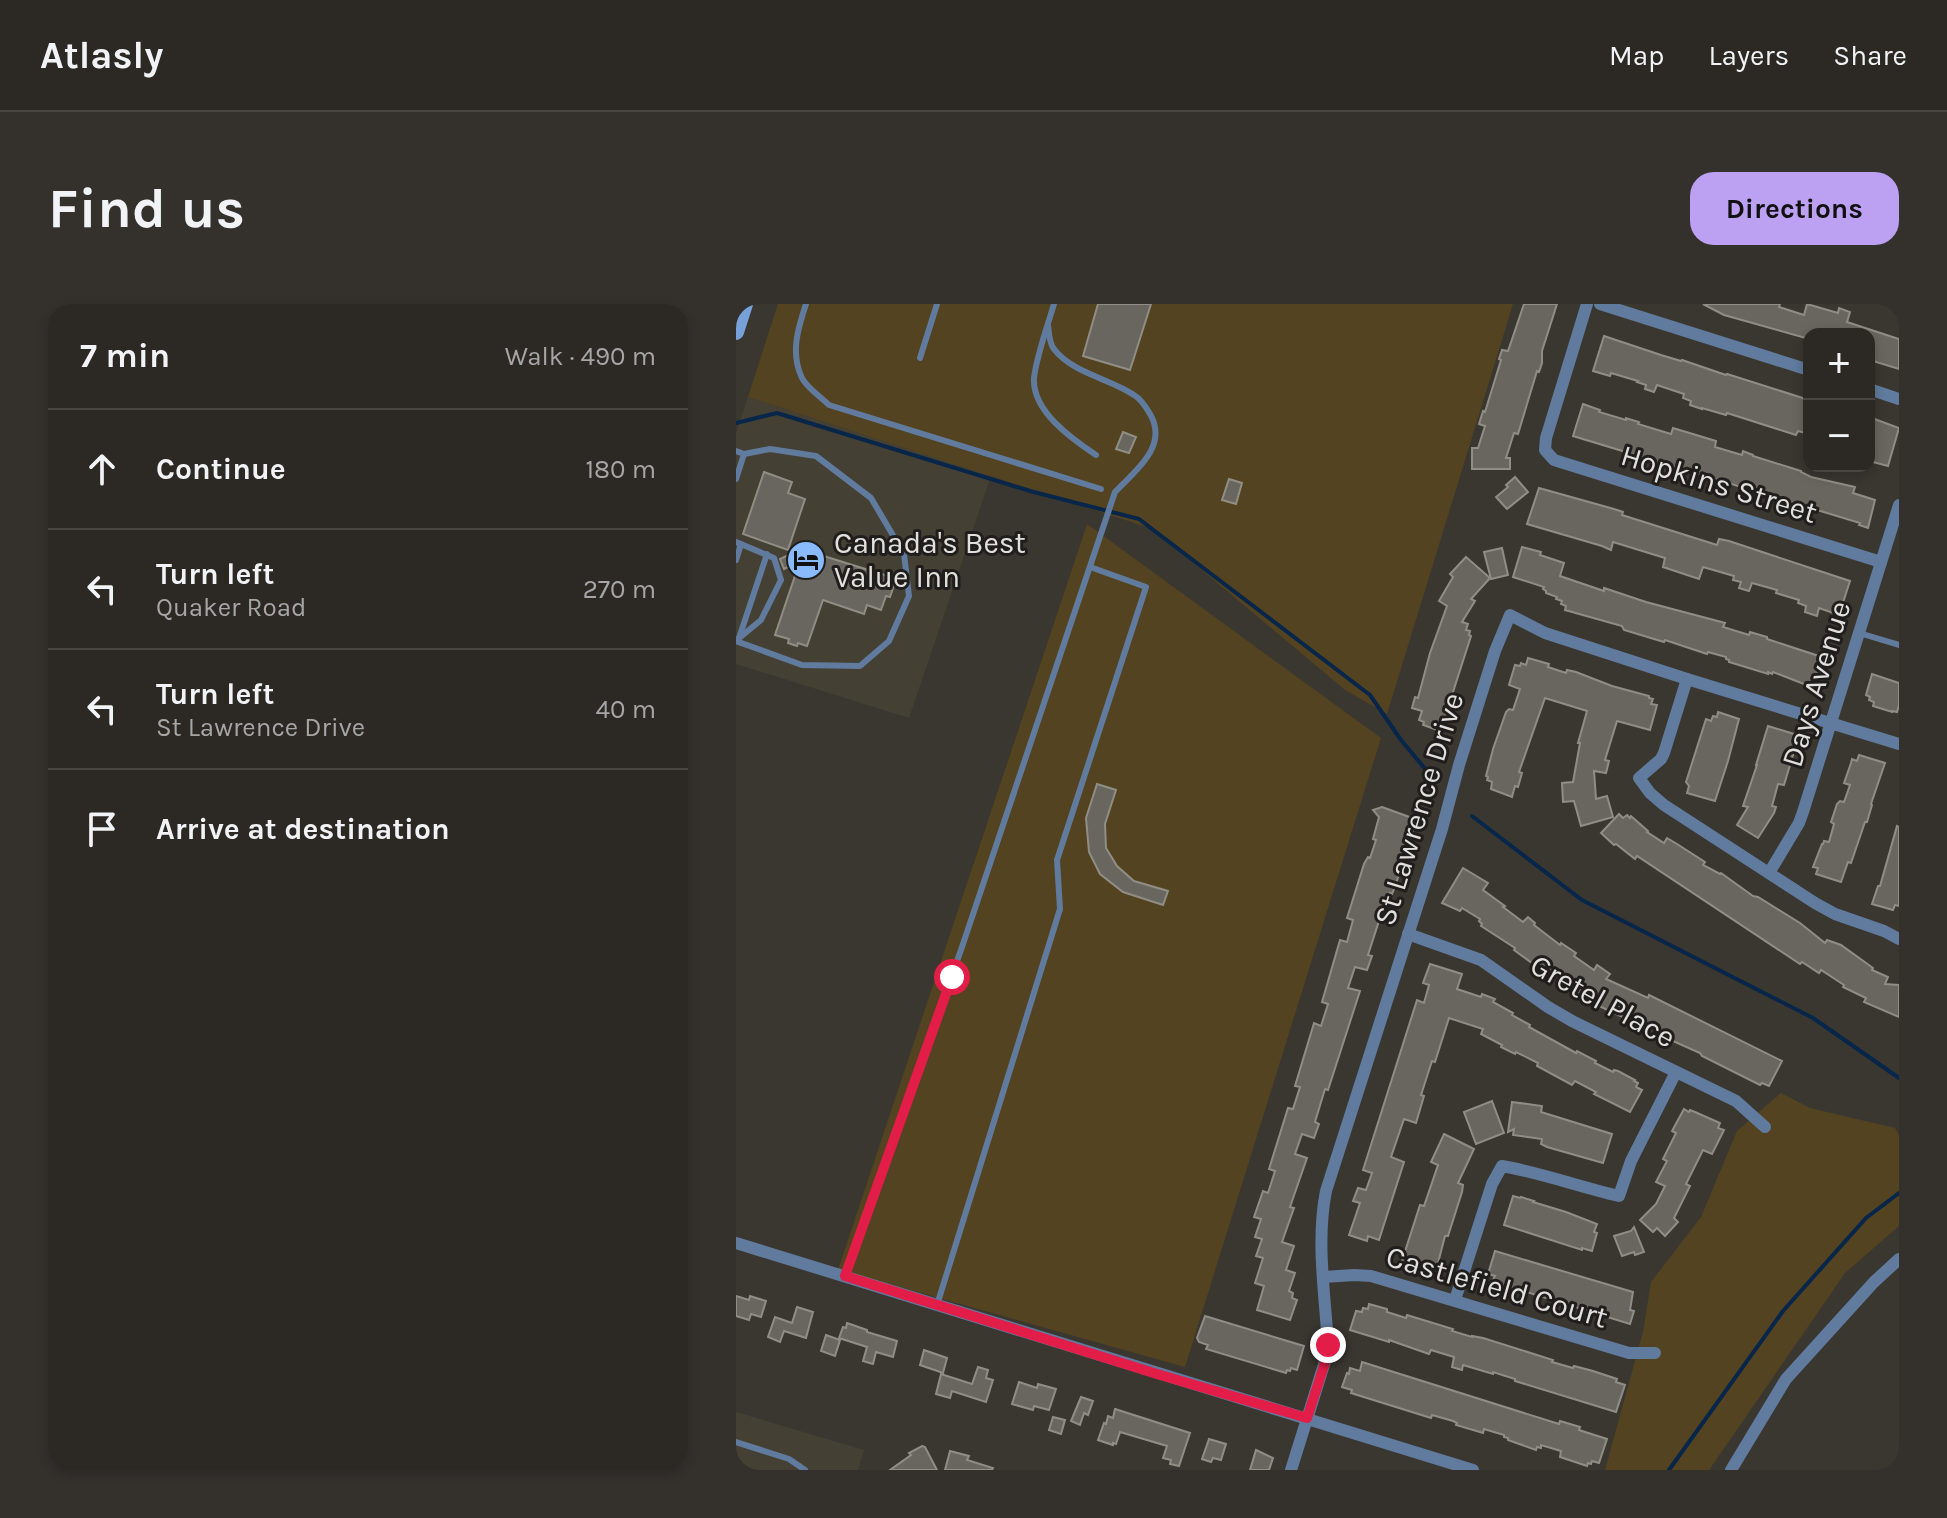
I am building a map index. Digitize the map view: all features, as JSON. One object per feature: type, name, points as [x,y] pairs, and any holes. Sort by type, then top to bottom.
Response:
[{"type":"main road","points":[[736,332],[745,304]]},
{"type":"street","name":"Hopkins Street","points":[[1587,304],[1546,438],[1545,450],[1554,460],[1881,562]]},
{"type":"street","points":[[1600,304],[1803,368]]},
{"type":"street","points":[[1875,391],[1899,399]]},
{"type":"street","name":"Days Avenue","points":[[1769,873],[1799,823],[1899,505]]},
{"type":"street","name":"St Lawrence Drive","points":[[1291,1470],[1328,1345],[1321,1234],[1326,1191],[1442,829],[1495,651],[1510,615],[1545,633],[1899,744]]},
{"type":"street","points":[[1687,679],[1664,753],[1639,778],[1650,793],[1835,914],[1899,939]]},
{"type":"street","name":"Gretel Place","points":[[1408,934],[1481,960],[1572,1021],[1736,1101],[1765,1127]]},
{"type":"street","points":[[1455,1300],[1492,1184],[1502,1166],[1619,1196],[1631,1161],[1676,1072]]},
{"type":"street","points":[[736,1243],[1473,1470]]},
{"type":"street","points":[[1731,1470],[1786,1379],[1874,1282],[1899,1259]]},
{"type":"street","name":"Castlefield Court","points":[[1324,1277],[1371,1276],[1629,1353],[1655,1353]]},
{"type":"lane","points":[[806,304],[797,331],[796,358],[803,380],[829,405],[1101,489]]},
{"type":"lane","points":[[920,358],[937,304]]},
{"type":"lane","points":[[1054,304],[1034,382],[1043,411],[1096,455]]},
{"type":"lane","points":[[845,1276],[970,925],[1115,492],[1146,460],[1157,436],[1155,423],[1137,396],[1075,367],[1052,347],[1048,325]]},
{"type":"lane","points":[[736,451],[744,454],[770,449],[816,456],[871,498],[904,554],[909,596],[889,641],[860,666],[802,665],[737,641]]},
{"type":"lane","points":[[736,479],[744,454]]},
{"type":"lane","points":[[736,560],[739,543],[767,554],[774,558],[781,580],[761,620],[737,641]]},
{"type":"lane","points":[[737,641],[767,554]]},
{"type":"lane","points":[[937,1305],[1060,909],[1058,857],[1146,587],[1090,567]]},
{"type":"lane","points":[[1859,633],[1899,645]]},
{"type":"lane","points":[[736,1442],[789,1459],[805,1470]]},
{"type":"shaded area","points":[[778,304],[1513,304],[1387,714],[1345,690],[1153,529],[748,397]]},
{"type":"shaded area","points":[[748,397],[991,476],[909,718],[736,664],[736,433]]},
{"type":"shaded area","points":[[1087,524],[1381,738],[1185,1367],[838,1270]]},
{"type":"shaded area","points":[[1781,1093],[1810,1108],[1895,1128],[1899,1135],[1899,1226],[1845,1273],[1709,1470],[1605,1470],[1643,1332],[1651,1282],[1701,1217],[1737,1131]]},
{"type":"shaded area","points":[[736,1412],[864,1450],[858,1470],[736,1470]]},
{"type":"building","points":[[1098,304],[1151,304],[1130,370],[1083,356]]},
{"type":"building","points":[[1524,304],[1557,304],[1542,351],[1542,363],[1518,434],[1514,433],[1506,458],[1510,458],[1510,469],[1472,469],[1472,448],[1478,448],[1485,426],[1479,424],[1499,359],[1502,350],[1508,351]]},
{"type":"building","points":[[1703,304],[1780,304],[1779,307],[1804,315],[1807,304],[1838,313],[1839,308],[1850,312],[1847,322],[1865,328],[1803,328],[1803,337],[1724,315]]},
{"type":"building","points":[[1875,331],[1899,339],[1899,369],[1875,362]]},
{"type":"building","points":[[1604,336],[1803,398],[1803,432],[1798,431],[1796,435],[1727,413],[1702,409],[1690,405],[1691,401],[1683,398],[1684,394],[1657,385],[1654,392],[1645,389],[1646,385],[1638,381],[1593,371]]},
{"type":"building","points":[[1583,404],[1599,412],[1671,434],[1673,428],[1716,441],[1715,447],[1742,455],[1743,451],[1811,477],[1855,487],[1853,493],[1875,500],[1868,528],[1573,436]]},
{"type":"building","points":[[1875,419],[1899,428],[1888,466],[1875,463]]},
{"type":"building","points":[[1123,432],[1136,437],[1129,453],[1116,449]]},
{"type":"building","points":[[764,472],[792,482],[788,493],[805,499],[788,550],[743,534]]},
{"type":"building","points":[[1515,477],[1528,492],[1507,509],[1496,497]]},
{"type":"building","points":[[1229,479],[1242,483],[1236,504],[1222,500]]},
{"type":"building","points":[[1539,488],[1614,509],[1623,512],[1622,515],[1717,545],[1719,539],[1729,541],[1850,581],[1839,615],[1819,608],[1817,616],[1805,612],[1806,606],[1798,603],[1799,600],[1752,583],[1749,591],[1739,588],[1741,582],[1733,580],[1734,576],[1703,567],[1699,579],[1663,567],[1665,558],[1613,542],[1611,550],[1527,524]]},
{"type":"building","points":[[1522,547],[1564,563],[1560,576],[1725,623],[1723,627],[1767,637],[1828,659],[1821,684],[1815,682],[1809,686],[1773,672],[1768,674],[1729,662],[1726,657],[1664,642],[1565,610],[1562,601],[1546,593],[1544,587],[1513,577]]},
{"type":"building","points":[[1502,548],[1508,575],[1491,579],[1484,552]]},
{"type":"building","name":"Canada's Best Value Inn","points":[[801,549],[891,577],[889,583],[894,585],[890,597],[886,596],[881,610],[867,605],[864,614],[823,600],[807,646],[788,643],[789,639],[775,635],[800,561],[784,569],[780,559]]},
{"type":"building","points":[[1466,557],[1490,578],[1471,599],[1475,601],[1462,622],[1468,624],[1466,630],[1470,631],[1471,636],[1444,720],[1440,719],[1437,730],[1423,725],[1424,722],[1419,720],[1422,711],[1412,708],[1415,697],[1418,698],[1447,606],[1439,601],[1453,577],[1450,574]]},
{"type":"building","points":[[1528,658],[1566,673],[1567,670],[1576,672],[1649,696],[1653,699],[1651,704],[1657,705],[1650,730],[1617,721],[1605,760],[1609,761],[1606,773],[1594,771],[1596,799],[1607,796],[1613,817],[1581,826],[1574,801],[1563,802],[1562,783],[1573,782],[1578,743],[1587,711],[1545,698],[1519,772],[1522,773],[1518,787],[1515,786],[1512,797],[1491,789],[1492,782],[1486,776],[1493,749],[1506,712],[1513,710],[1520,689],[1509,685],[1515,665],[1526,665]]},
{"type":"building","points":[[1872,674],[1899,683],[1897,712],[1873,706],[1874,702],[1869,700],[1870,697],[1866,695]]},
{"type":"building","points":[[1718,712],[1739,719],[1715,801],[1687,793],[1689,786],[1686,782],[1706,719],[1711,721]]},
{"type":"building","points":[[1768,726],[1794,734],[1792,739],[1796,740],[1796,745],[1784,785],[1778,784],[1772,806],[1776,807],[1774,813],[1758,838],[1737,825],[1748,807],[1743,806]]},
{"type":"building","points":[[1859,755],[1885,763],[1867,822],[1841,882],[1816,874],[1818,868],[1813,867],[1822,844],[1829,842],[1837,804],[1844,802],[1850,785],[1844,783],[1852,759],[1857,761]]},
{"type":"building","points":[[1097,784],[1116,790],[1105,824],[1106,848],[1117,866],[1134,881],[1168,891],[1163,905],[1123,892],[1100,874],[1089,852],[1086,818]]},
{"type":"building","points":[[1382,807],[1415,819],[1415,824],[1395,887],[1379,921],[1368,955],[1372,956],[1367,970],[1355,967],[1348,988],[1360,991],[1328,1090],[1325,1089],[1315,1122],[1319,1124],[1314,1138],[1302,1134],[1295,1154],[1307,1158],[1282,1242],[1294,1246],[1286,1270],[1295,1273],[1289,1291],[1293,1293],[1292,1298],[1297,1300],[1290,1320],[1257,1310],[1264,1286],[1255,1283],[1263,1258],[1256,1256],[1262,1239],[1255,1237],[1261,1219],[1254,1217],[1263,1191],[1268,1193],[1275,1171],[1269,1169],[1288,1108],[1293,1109],[1300,1087],[1295,1086],[1314,1023],[1321,1026],[1328,1004],[1322,1002],[1340,940],[1347,942],[1353,920],[1347,918],[1364,864],[1370,858],[1376,840],[1373,839],[1379,817],[1373,810]]},
{"type":"building","points":[[1619,814],[1623,818],[1631,816],[1664,843],[1667,838],[1705,862],[1703,865],[1800,923],[1825,943],[1827,940],[1841,945],[1872,970],[1888,977],[1885,984],[1899,985],[1899,1017],[1864,1002],[1866,998],[1843,987],[1821,970],[1819,973],[1802,962],[1800,964],[1637,856],[1635,859],[1614,845],[1601,833]]},
{"type":"building","points":[[1897,826],[1899,906],[1895,905],[1893,910],[1872,904]]},
{"type":"building","points":[[1463,868],[1488,883],[1483,890],[1523,922],[1528,917],[1534,925],[1576,953],[1574,956],[1594,970],[1597,965],[1610,974],[1606,979],[1648,998],[1649,995],[1782,1061],[1769,1086],[1760,1085],[1664,1037],[1667,1033],[1648,1024],[1647,1027],[1642,1026],[1588,1001],[1568,987],[1570,984],[1567,980],[1552,970],[1548,975],[1481,926],[1480,919],[1462,908],[1460,911],[1442,903]]},
{"type":"building","points":[[1430,964],[1462,974],[1457,989],[1495,999],[1493,1002],[1529,1027],[1613,1072],[1618,1071],[1635,1080],[1638,1083],[1636,1087],[1642,1090],[1630,1112],[1575,1081],[1572,1085],[1537,1066],[1538,1063],[1501,1047],[1481,1034],[1483,1029],[1449,1018],[1421,1095],[1424,1096],[1416,1123],[1404,1119],[1391,1157],[1404,1162],[1379,1240],[1368,1236],[1367,1241],[1349,1235],[1360,1203],[1353,1201],[1358,1188],[1366,1190],[1372,1173],[1363,1170],[1417,1000],[1424,1003],[1429,985],[1423,983]]},
{"type":"building","points":[[1492,1101],[1504,1133],[1476,1144],[1464,1112]]},
{"type":"building","points":[[1512,1102],[1542,1106],[1541,1112],[1612,1134],[1603,1163],[1547,1147],[1541,1144],[1542,1139],[1513,1135],[1514,1129],[1508,1132]]},
{"type":"building","points":[[1684,1109],[1720,1123],[1718,1128],[1724,1130],[1712,1154],[1703,1150],[1674,1218],[1678,1222],[1665,1236],[1657,1228],[1653,1232],[1640,1220],[1656,1204],[1665,1186],[1656,1182],[1676,1133],[1672,1131]]},
{"type":"building","points":[[1444,1134],[1474,1149],[1458,1183],[1463,1185],[1462,1192],[1437,1267],[1424,1272],[1401,1264],[1420,1205],[1424,1206],[1438,1165],[1431,1162]]},
{"type":"building","points":[[1513,1196],[1597,1224],[1592,1251],[1504,1225]]},
{"type":"building","points":[[1634,1227],[1644,1252],[1622,1256],[1614,1236],[1631,1231]]},
{"type":"building","points":[[1495,1251],[1633,1292],[1630,1310],[1634,1311],[1630,1324],[1497,1283],[1493,1280],[1495,1276],[1488,1274]]},
{"type":"building","points":[[736,1296],[766,1301],[761,1317],[751,1314],[749,1320],[736,1316]]},
{"type":"building","points":[[1369,1304],[1406,1318],[1407,1315],[1552,1362],[1617,1379],[1616,1382],[1625,1385],[1616,1412],[1493,1372],[1463,1365],[1462,1370],[1452,1367],[1454,1357],[1431,1350],[1429,1354],[1350,1330],[1356,1311],[1368,1309]]},
{"type":"building","points":[[797,1307],[813,1312],[806,1338],[784,1331],[780,1342],[768,1337],[775,1317],[792,1323]]},
{"type":"building","points":[[1205,1316],[1304,1346],[1297,1370],[1291,1368],[1286,1373],[1206,1349],[1208,1345],[1197,1338]]},
{"type":"building","points":[[847,1323],[897,1341],[893,1357],[876,1352],[873,1364],[863,1361],[867,1347],[839,1338]]},
{"type":"building","points":[[826,1335],[840,1340],[835,1356],[821,1351]]},
{"type":"building","points":[[924,1350],[947,1358],[943,1373],[920,1365]]},
{"type":"building","points":[[1362,1362],[1559,1424],[1560,1421],[1580,1427],[1579,1430],[1607,1439],[1599,1463],[1592,1461],[1587,1466],[1560,1457],[1561,1451],[1541,1445],[1536,1450],[1508,1440],[1504,1435],[1484,1429],[1483,1433],[1456,1425],[1453,1421],[1432,1415],[1431,1418],[1351,1393],[1352,1390],[1342,1387],[1350,1368],[1360,1371]]},
{"type":"building","points":[[978,1367],[988,1370],[986,1378],[993,1380],[986,1402],[952,1391],[950,1398],[936,1394],[941,1374],[972,1384]]},
{"type":"building","points":[[1019,1382],[1037,1388],[1038,1384],[1056,1389],[1049,1410],[1034,1406],[1033,1410],[1012,1404]]},
{"type":"building","points":[[1081,1397],[1093,1401],[1080,1425],[1071,1421]]},
{"type":"building","points":[[1115,1409],[1190,1433],[1179,1466],[1163,1458],[1167,1446],[1120,1432],[1116,1444],[1098,1440],[1104,1423],[1108,1416],[1113,1418]]},
{"type":"building","points":[[1053,1417],[1065,1420],[1061,1434],[1049,1430]]},
{"type":"building","points":[[1209,1439],[1226,1444],[1221,1460],[1213,1458],[1211,1462],[1202,1459]]},
{"type":"building","points":[[922,1446],[937,1470],[890,1470],[911,1455],[909,1453]]},
{"type":"building","points":[[1256,1450],[1273,1458],[1269,1470],[1250,1470]]},
{"type":"building","points":[[950,1451],[969,1456],[967,1460],[993,1468],[945,1470]]},
{"type":"waterway","points":[[736,423],[777,413],[1030,491],[1139,519],[1370,695],[1431,776]]},
{"type":"waterway","points":[[1472,816],[1582,900],[1813,1018],[1899,1078]]},
{"type":"waterway","points":[[1669,1470],[1783,1311],[1866,1218],[1899,1193]]},
{"type":"place","name":"Canada's Best Value Inn","points":[[806,560]]},
{"type":"route","points":[[952,977],[845,1276],[1307,1418],[1328,1345]]}]
